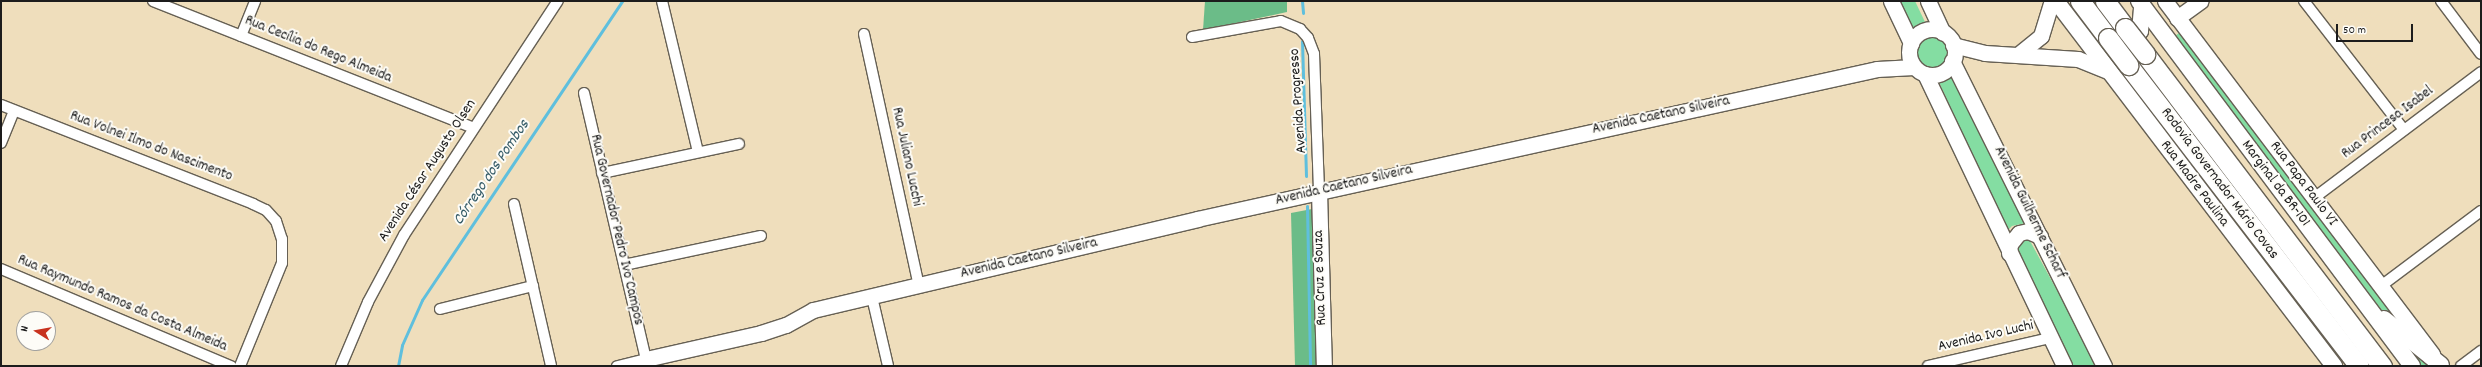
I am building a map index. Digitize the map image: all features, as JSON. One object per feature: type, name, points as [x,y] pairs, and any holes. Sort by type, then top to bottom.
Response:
[{"type":"highway","name":"Rodovia Governador Mário Covas","points":[[2080,1],[2359,366]]},
{"type":"highway","name":"Rodovia Governador Mário Covas","points":[[2105,1],[2382,366]]},
{"type":"main road","points":[[1891,1],[1920,71],[2064,366]]},
{"type":"main road","points":[[1928,1],[1953,55]]},
{"type":"main road","points":[[2020,53],[2041,36],[2052,1]]},
{"type":"main road","name":"Rua Madre Paulina","points":[[2056,1],[2334,366]]},
{"type":"main road","name":"Rua Papa Paulo VI","points":[[2164,1],[2441,366]]},
{"type":"main road","points":[[2177,18],[2200,1]]},
{"type":"main road","points":[[2097,56],[2123,47],[2140,30],[2141,4]]},
{"type":"main road","name":"Marginal da BR-101","points":[[2141,4],[2412,366]]},
{"type":"main road","points":[[1910,46],[1921,32],[1936,30],[1943,33]]},
{"type":"main road","points":[[1920,71],[1938,74],[1953,55],[1985,53],[2020,53],[2078,59],[2108,71],[2111,64],[2124,50],[2141,39],[2162,32]]},
{"type":"main road","name":"Avenida Caetano Silveira","points":[[1878,69],[1910,46]]},
{"type":"main road","name":"Avenida Guilherme Scharf","points":[[1953,55],[2104,366]]},
{"type":"main road","name":"Avenida Caetano Silveira","points":[[647,363],[761,334],[782,327],[813,310],[1319,191],[1878,69],[1920,71]]},
{"type":"main road","name":"Rua Cruz e Souza","points":[[1319,191],[1324,366]]},
{"type":"main road","points":[[2010,253],[2010,244],[2019,233],[2032,231],[2040,236]]},
{"type":"main road","points":[[2364,303],[2441,366]]},
{"type":"street","name":"Rua Cecília do Rego Almeida","points":[[153,1],[472,127]]},
{"type":"street","points":[[241,36],[255,1]]},
{"type":"street","name":"Avenida César Augusto Olsen","points":[[341,366],[383,271],[472,127],[558,1]]},
{"type":"street","points":[[662,1],[698,152]]},
{"type":"street","points":[[2304,1],[2404,130]]},
{"type":"street","points":[[2441,1],[2481,54]]},
{"type":"street","name":"Avenida Progresso","points":[[1192,37],[1281,21],[1300,29],[1308,38],[1314,54],[1319,191]]},
{"type":"street","name":"Rua Juliano Lucchi","points":[[864,34],[919,286]]},
{"type":"street","name":"Rua Princesa Isabel","points":[[2314,198],[2481,72]]},
{"type":"street","name":"Rua Governador Pedro Ivo Campos","points":[[584,93],[647,363]]},
{"type":"street","name":"Rua Volnei Ilmo do Nascimento","points":[[1,105],[266,210],[280,230],[282,252],[280,269],[240,366]]},
{"type":"street","points":[[1,144],[14,110]]},
{"type":"street","points":[[602,173],[739,144]]},
{"type":"street","points":[[514,204],[552,366]]},
{"type":"street","points":[[2381,286],[2481,211]]},
{"type":"street","points":[[624,265],[761,236]]},
{"type":"street","name":"Rua Raymundo Ramos da Costa Almeida","points":[[1,269],[230,366]]},
{"type":"street","points":[[440,309],[533,286]]},
{"type":"street","points":[[872,297],[888,366]]},
{"type":"street","name":"Avenida Ivo Luchi","points":[[1928,366],[2050,338]]},
{"type":"street","points":[[2461,366],[2481,351]]},
{"type":"street","points":[[617,366],[647,363]]},
{"type":"green space","points":[[1205,1],[1287,1],[1287,12],[1203,30]]},
{"type":"green space","points":[[1899,1],[1915,1],[1925,22],[1912,28]]},
{"type":"green space","points":[[2183,30],[2408,329],[2400,335],[2175,36]]},
{"type":"green space","points":[[1929,36],[1935,36],[1944,40],[1948,52],[1944,64],[1935,68],[1929,68],[1920,64],[1916,55],[1916,49],[1920,40]]},
{"type":"green space","points":[[1951,76],[2026,223],[2012,226],[2003,235],[1968,146],[1939,82]]},
{"type":"green space","points":[[1312,209],[1321,366],[1295,366],[1291,213]]},
{"type":"green space","points":[[2029,239],[2066,307],[2079,325],[2098,366],[2065,366],[2017,254],[2016,245],[2019,240]]},
{"type":"green space","points":[[2401,339],[2436,366],[2421,366]]},
{"type":"waterway","name":"Córrego dos Pombos","points":[[398,366],[402,345],[422,300],[622,1]]},
{"type":"waterway","points":[[1302,1],[1303,13]]},
{"type":"waterway","points":[[1302,41],[1306,176]]},
{"type":"waterway","points":[[1307,206],[1310,366]]}]
